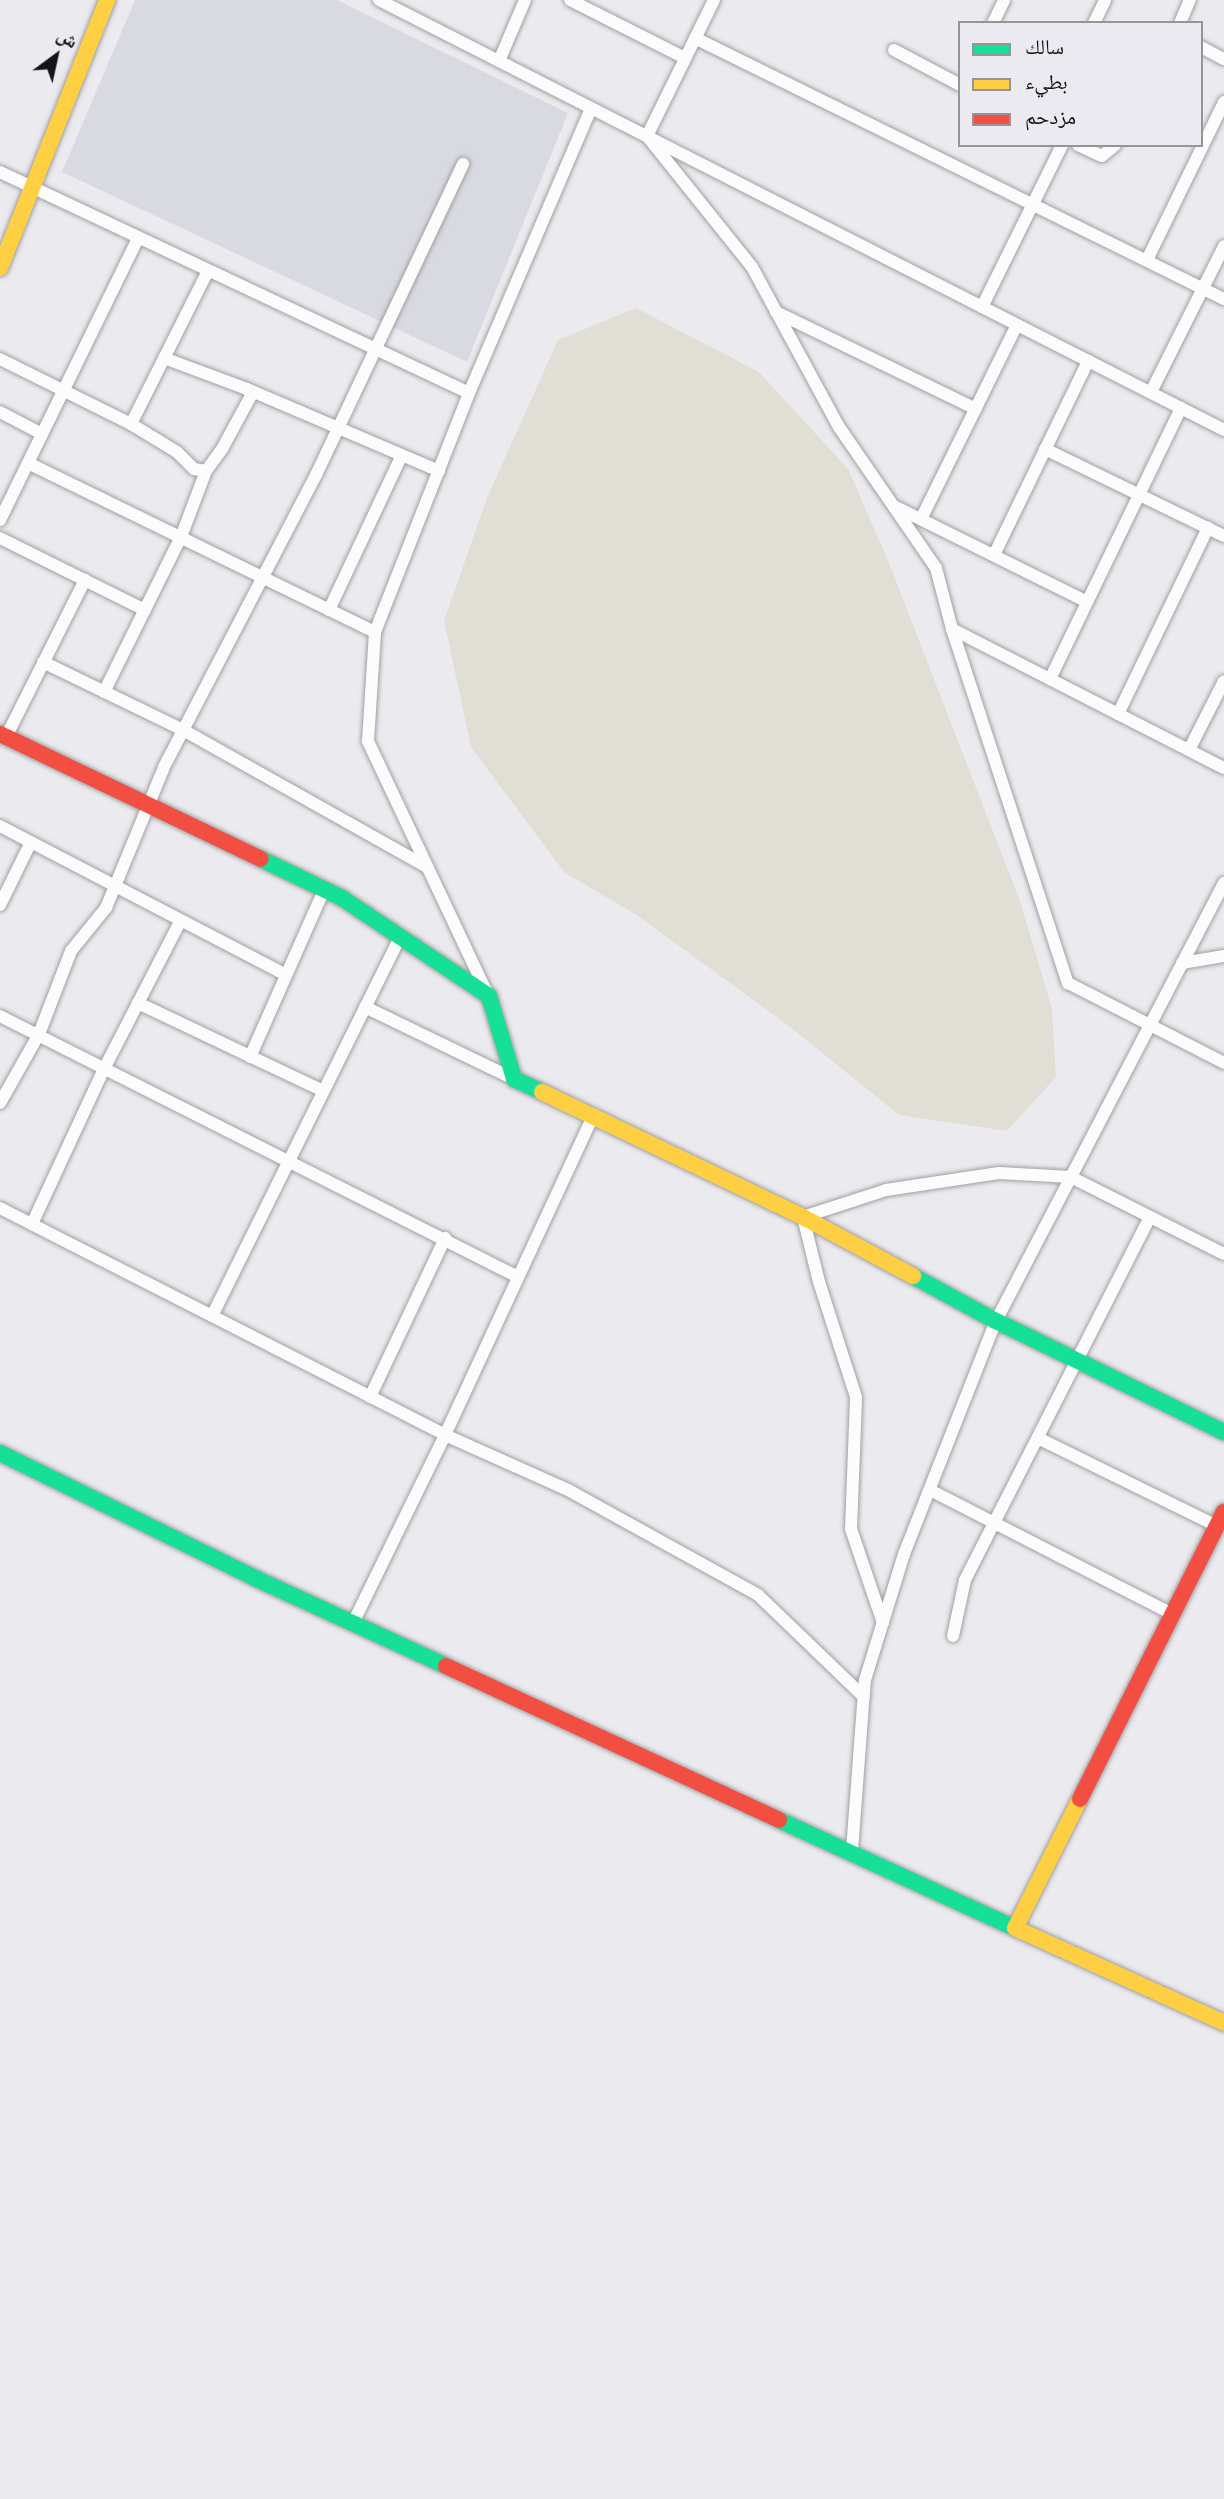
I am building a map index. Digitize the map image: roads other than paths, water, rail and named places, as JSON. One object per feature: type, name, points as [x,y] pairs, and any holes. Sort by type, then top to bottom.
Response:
[{"type":"main road","points":[[0,268],[34,190],[107,0]]},
{"type":"main road","points":[[3,736],[324,890],[489,996],[514,1079],[803,1217],[996,1321],[1224,1432]]},
{"type":"main road","points":[[0,1453],[353,1623],[1224,2023]]},
{"type":"main road","points":[[1014,1928],[1221,1519]]},
{"type":"street","points":[[379,0],[1224,430]]},
{"type":"street","points":[[499,61],[526,0]]},
{"type":"street","points":[[570,0],[685,58]]},
{"type":"street","points":[[647,136],[714,0]]},
{"type":"street","points":[[997,21],[1004,0]]},
{"type":"street","points":[[1095,21],[1105,0]]},
{"type":"street","points":[[1181,21],[1190,0]]},
{"type":"street","points":[[695,38],[1224,299]]},
{"type":"street","points":[[1203,48],[1224,59]]},
{"type":"street","points":[[894,50],[958,84]]},
{"type":"street","points":[[1203,145],[1224,102]]},
{"type":"street","points":[[489,996],[368,741],[375,632],[469,393],[591,108]]},
{"type":"street","points":[[647,136],[752,267],[839,427],[936,568],[952,629],[1068,984],[1224,1063]]},
{"type":"street","points":[[982,307],[1061,147]]},
{"type":"street","points":[[1082,147],[1102,156],[1113,147]]},
{"type":"street","points":[[1147,260],[1202,147]]},
{"type":"street","points":[[0,1103],[39,1034],[71,951],[106,908],[148,805],[183,730],[339,428],[463,164]]},
{"type":"street","points":[[0,172],[469,393]]},
{"type":"street","points":[[0,520],[138,238]]},
{"type":"street","points":[[1151,393],[1224,246]]},
{"type":"street","points":[[131,424],[208,271]]},
{"type":"street","points":[[776,312],[976,409]]},
{"type":"street","points":[[920,519],[1017,325]]},
{"type":"street","points":[[164,358],[253,391],[439,471]]},
{"type":"street","points":[[0,359],[131,424],[177,452],[194,470],[206,471]]},
{"type":"street","points":[[994,555],[1088,361]]},
{"type":"street","points":[[104,692],[181,537],[206,471],[222,449],[253,391]]},
{"type":"street","points":[[1050,678],[1181,408]]},
{"type":"street","points":[[0,412],[42,434]]},
{"type":"street","points":[[1045,449],[1224,536]]},
{"type":"street","points":[[329,610],[402,455]]},
{"type":"street","points":[[28,463],[375,632]]},
{"type":"street","points":[[893,505],[1087,602]]},
{"type":"street","points":[[1118,713],[1208,528]]},
{"type":"street","points":[[0,538],[145,610]]},
{"type":"street","points":[[3,736],[85,580]]},
{"type":"street","points":[[952,629],[1224,768]]},
{"type":"street","points":[[44,662],[183,730],[428,867]]},
{"type":"street","points":[[1189,750],[1224,681]]},
{"type":"street","points":[[0,826],[286,975]]},
{"type":"street","points":[[0,905],[31,842]]},
{"type":"street","points":[[852,1852],[865,1680],[904,1554],[996,1321],[1224,883]]},
{"type":"street","points":[[250,1056],[324,890]]},
{"type":"street","points":[[32,1224],[104,1067],[181,920]]},
{"type":"street","points":[[212,1317],[400,937]]},
{"type":"street","points":[[1182,963],[1224,956]]},
{"type":"street","points":[[138,1003],[323,1091]]},
{"type":"street","points":[[365,1007],[514,1079]]},
{"type":"street","points":[[0,1016],[518,1277]]},
{"type":"street","points":[[353,1623],[445,1435],[593,1116]]},
{"type":"street","points":[[883,1623],[851,1530],[856,1397],[819,1282],[803,1217],[886,1191],[999,1172],[1071,1177],[1224,1254]]},
{"type":"street","points":[[0,1208],[445,1435],[568,1490],[758,1595],[863,1697]]},
{"type":"street","points":[[953,1636],[965,1580],[1150,1217]]},
{"type":"street","points":[[370,1397],[445,1238]]},
{"type":"street","points":[[1038,1438],[1221,1519]]},
{"type":"street","points":[[930,1490],[1174,1615]]}]
